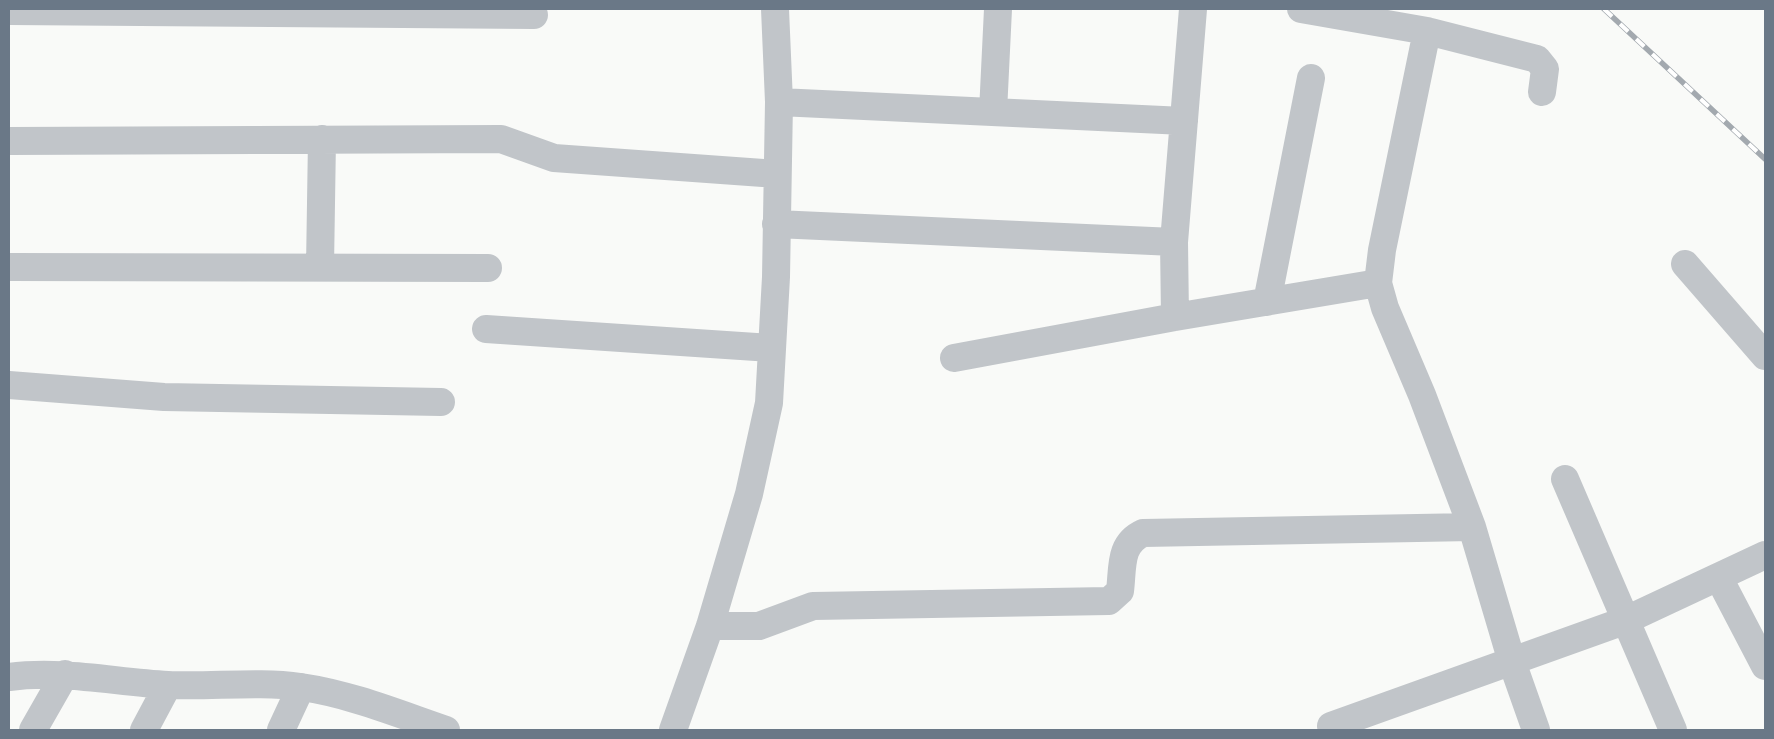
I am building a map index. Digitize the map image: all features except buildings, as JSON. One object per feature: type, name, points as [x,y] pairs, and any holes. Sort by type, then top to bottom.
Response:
[{"type":"street","points":[[673,730],[710,626],[762,443],[769,403],[779,102],[775,9]]},
{"type":"street","points":[[992,112],[998,9]]},
{"type":"street","points":[[1175,317],[1174,242],[1193,9]]},
{"type":"street","points":[[1301,9],[1427,31],[1537,59],[1545,69],[1542,92]]},
{"type":"street","points":[[9,11],[534,15]]},
{"type":"street","points":[[1427,31],[1382,250],[1378,283],[1385,308],[1422,395],[1472,527],[1512,662],[1536,730]]},
{"type":"street","points":[[1266,302],[1311,78]]},
{"type":"street","points":[[779,102],[1184,121]]},
{"type":"street","points":[[320,267],[322,139]]},
{"type":"street","points":[[9,141],[501,139],[524,145],[547,157],[777,174]]},
{"type":"street","points":[[776,224],[1174,242]]},
{"type":"street","points":[[1685,264],[1765,356]]},
{"type":"street","points":[[9,267],[488,268]]},
{"type":"street","points":[[954,358],[1175,317],[1378,283]]},
{"type":"street","points":[[486,329],[771,348]]},
{"type":"street","points":[[9,385],[164,397],[442,402]]},
{"type":"street","points":[[1565,479],[1624,621],[1673,730]]},
{"type":"street","points":[[710,626],[759,626],[812,606],[1110,601],[1120,591],[1125,550],[1128,542],[1143,533],[1472,527]]},
{"type":"street","points":[[1330,726],[1624,621],[1720,578],[1765,555]]},
{"type":"street","points":[[1720,578],[1765,666]]},
{"type":"street","points":[[9,677],[65,674],[168,685],[269,684],[301,687],[332,694],[429,728]]},
{"type":"street","points":[[33,730],[65,674]]},
{"type":"street","points":[[144,730],[168,685]]},
{"type":"street","points":[[281,730],[301,687]]},
{"type":"railway","points":[[1604,9],[1765,159]]}]
